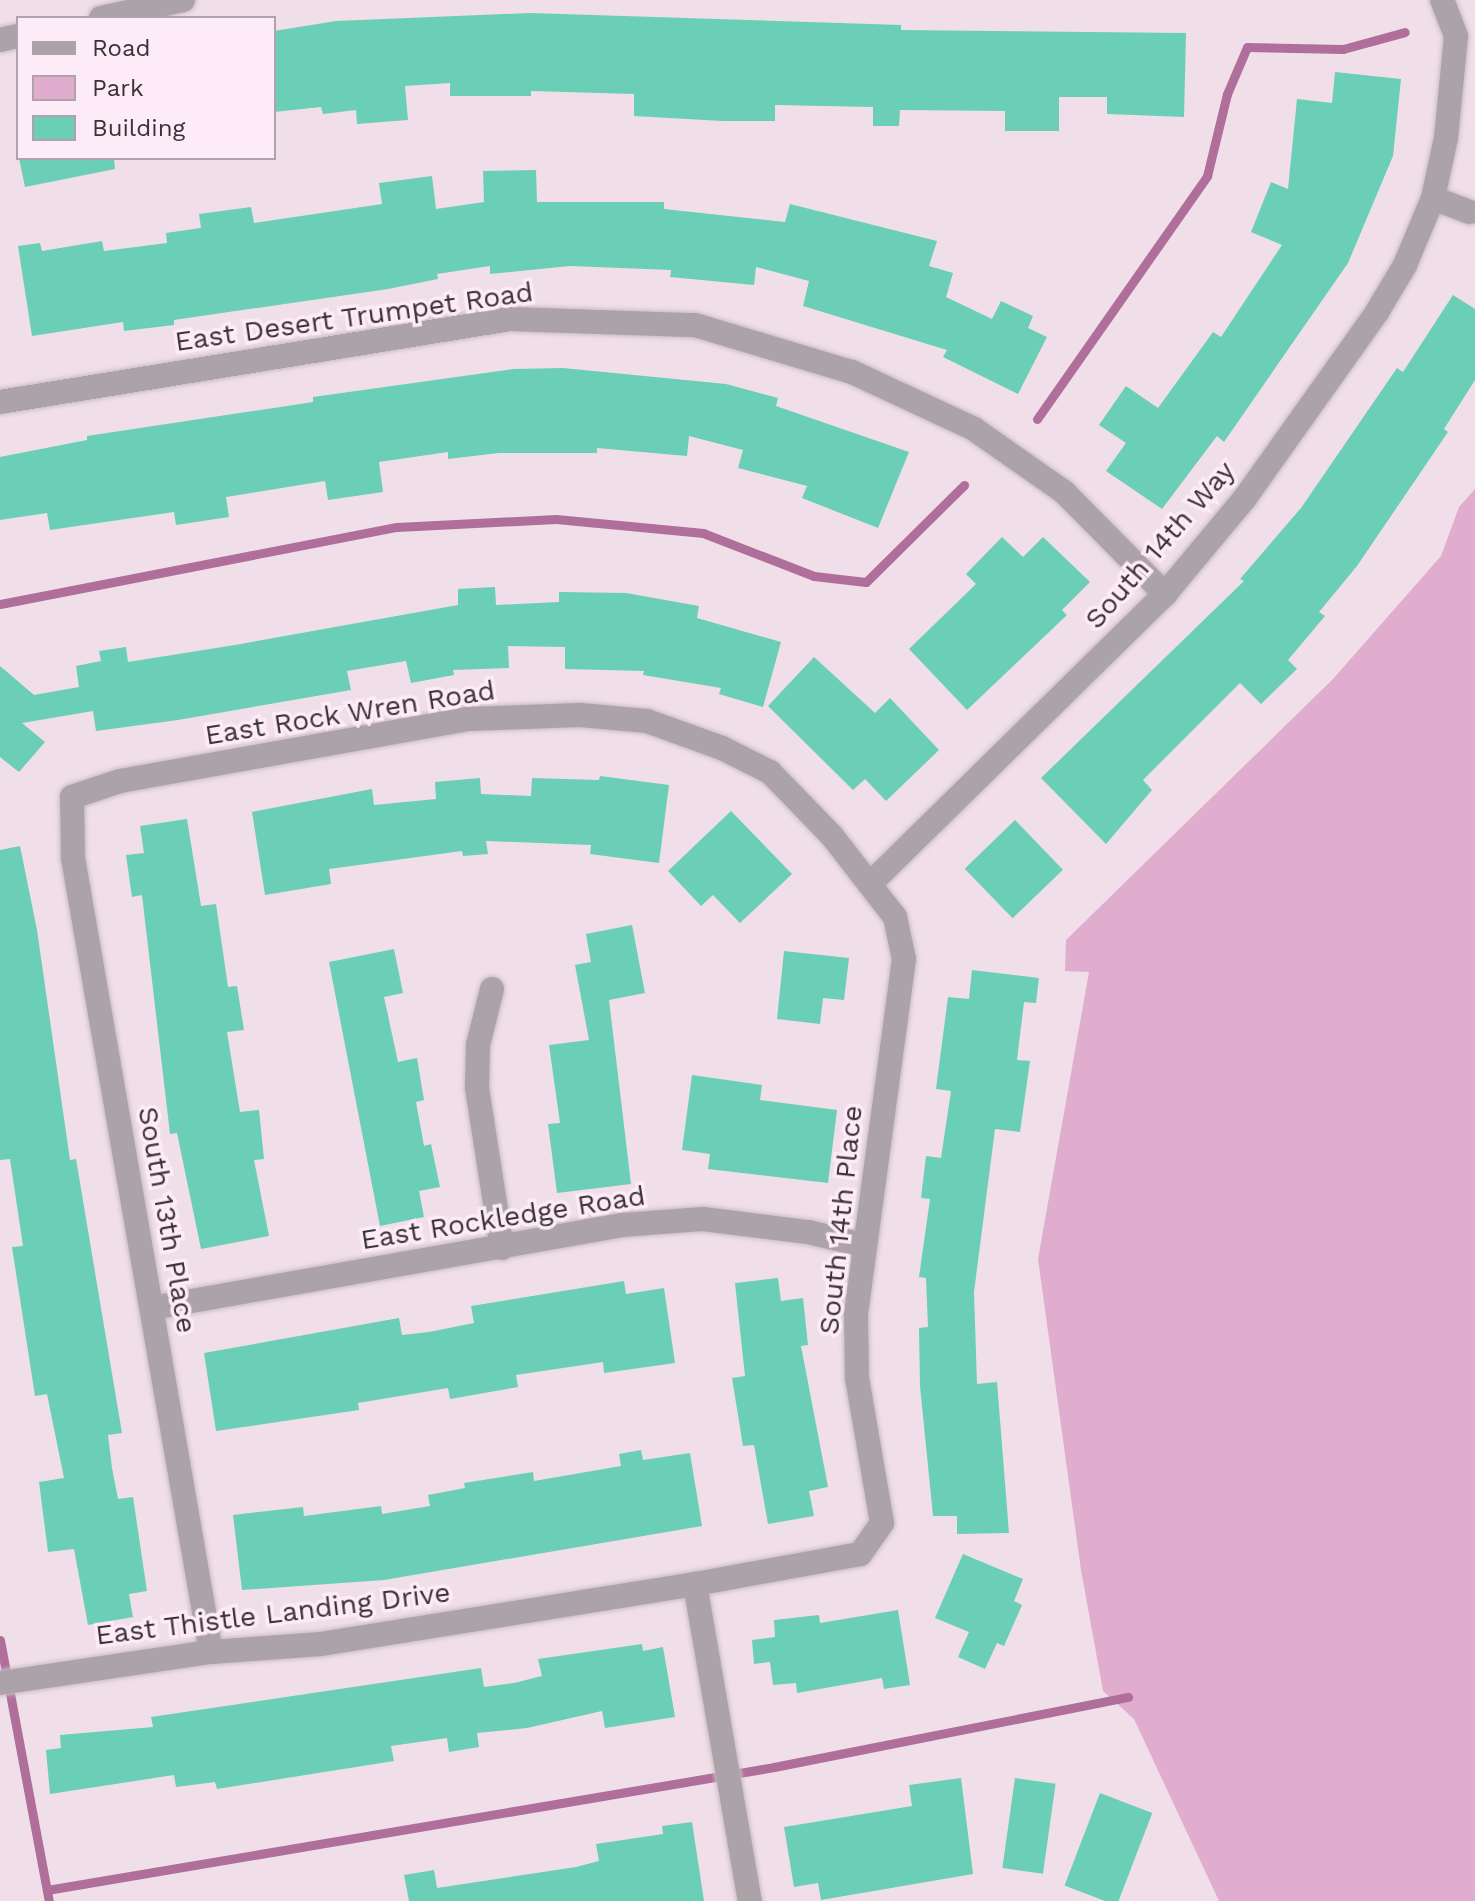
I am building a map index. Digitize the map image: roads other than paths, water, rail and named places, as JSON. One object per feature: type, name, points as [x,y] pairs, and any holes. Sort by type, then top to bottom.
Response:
[{"type":"street","points":[[110,16],[183,0]]},
{"type":"street","name":"South 14th Way","points":[[870,884],[1165,594],[1245,498],[1377,312],[1405,265],[1433,198],[1446,138],[1456,36],[1442,0]]},
{"type":"street","points":[[1433,198],[1469,212]]},
{"type":"street","name":"East Desert Trumpet Road","points":[[0,402],[510,319],[695,325],[852,372],[974,429],[1064,492],[1113,535],[1165,594]]},
{"type":"street","name":"East Rock Wren Road","points":[[72,797],[120,781],[469,719],[580,715],[647,721],[722,748],[770,772],[870,884]]},
{"type":"street","name":"South 13th Place","points":[[72,797],[73,858],[211,1652]]},
{"type":"street","name":"South 14th Place","points":[[695,1584],[860,1554],[882,1523],[857,1378],[856,1315],[863,1245],[904,959],[895,917],[870,884]]},
{"type":"street","points":[[492,989],[478,1045],[477,1088],[502,1248]]},
{"type":"street","name":"East Rockledge Road","points":[[152,1308],[622,1225],[703,1219],[808,1232],[863,1245]]},
{"type":"street","points":[[695,1584],[728,1759],[750,1901]]},
{"type":"street","name":"East Thistle Landing Drive","points":[[0,1683],[211,1652],[321,1644],[695,1584]]},
{"type":"waterway","points":[[1037,419],[1207,176],[1227,94],[1247,47],[1343,49],[1405,32]]},
{"type":"waterway","points":[[0,604],[397,527],[556,519],[703,533],[814,576],[866,582],[964,485]]},
{"type":"waterway","points":[[0,1640],[49,1901]]},
{"type":"waterway","points":[[47,1890],[774,1767],[1128,1697]]}]
